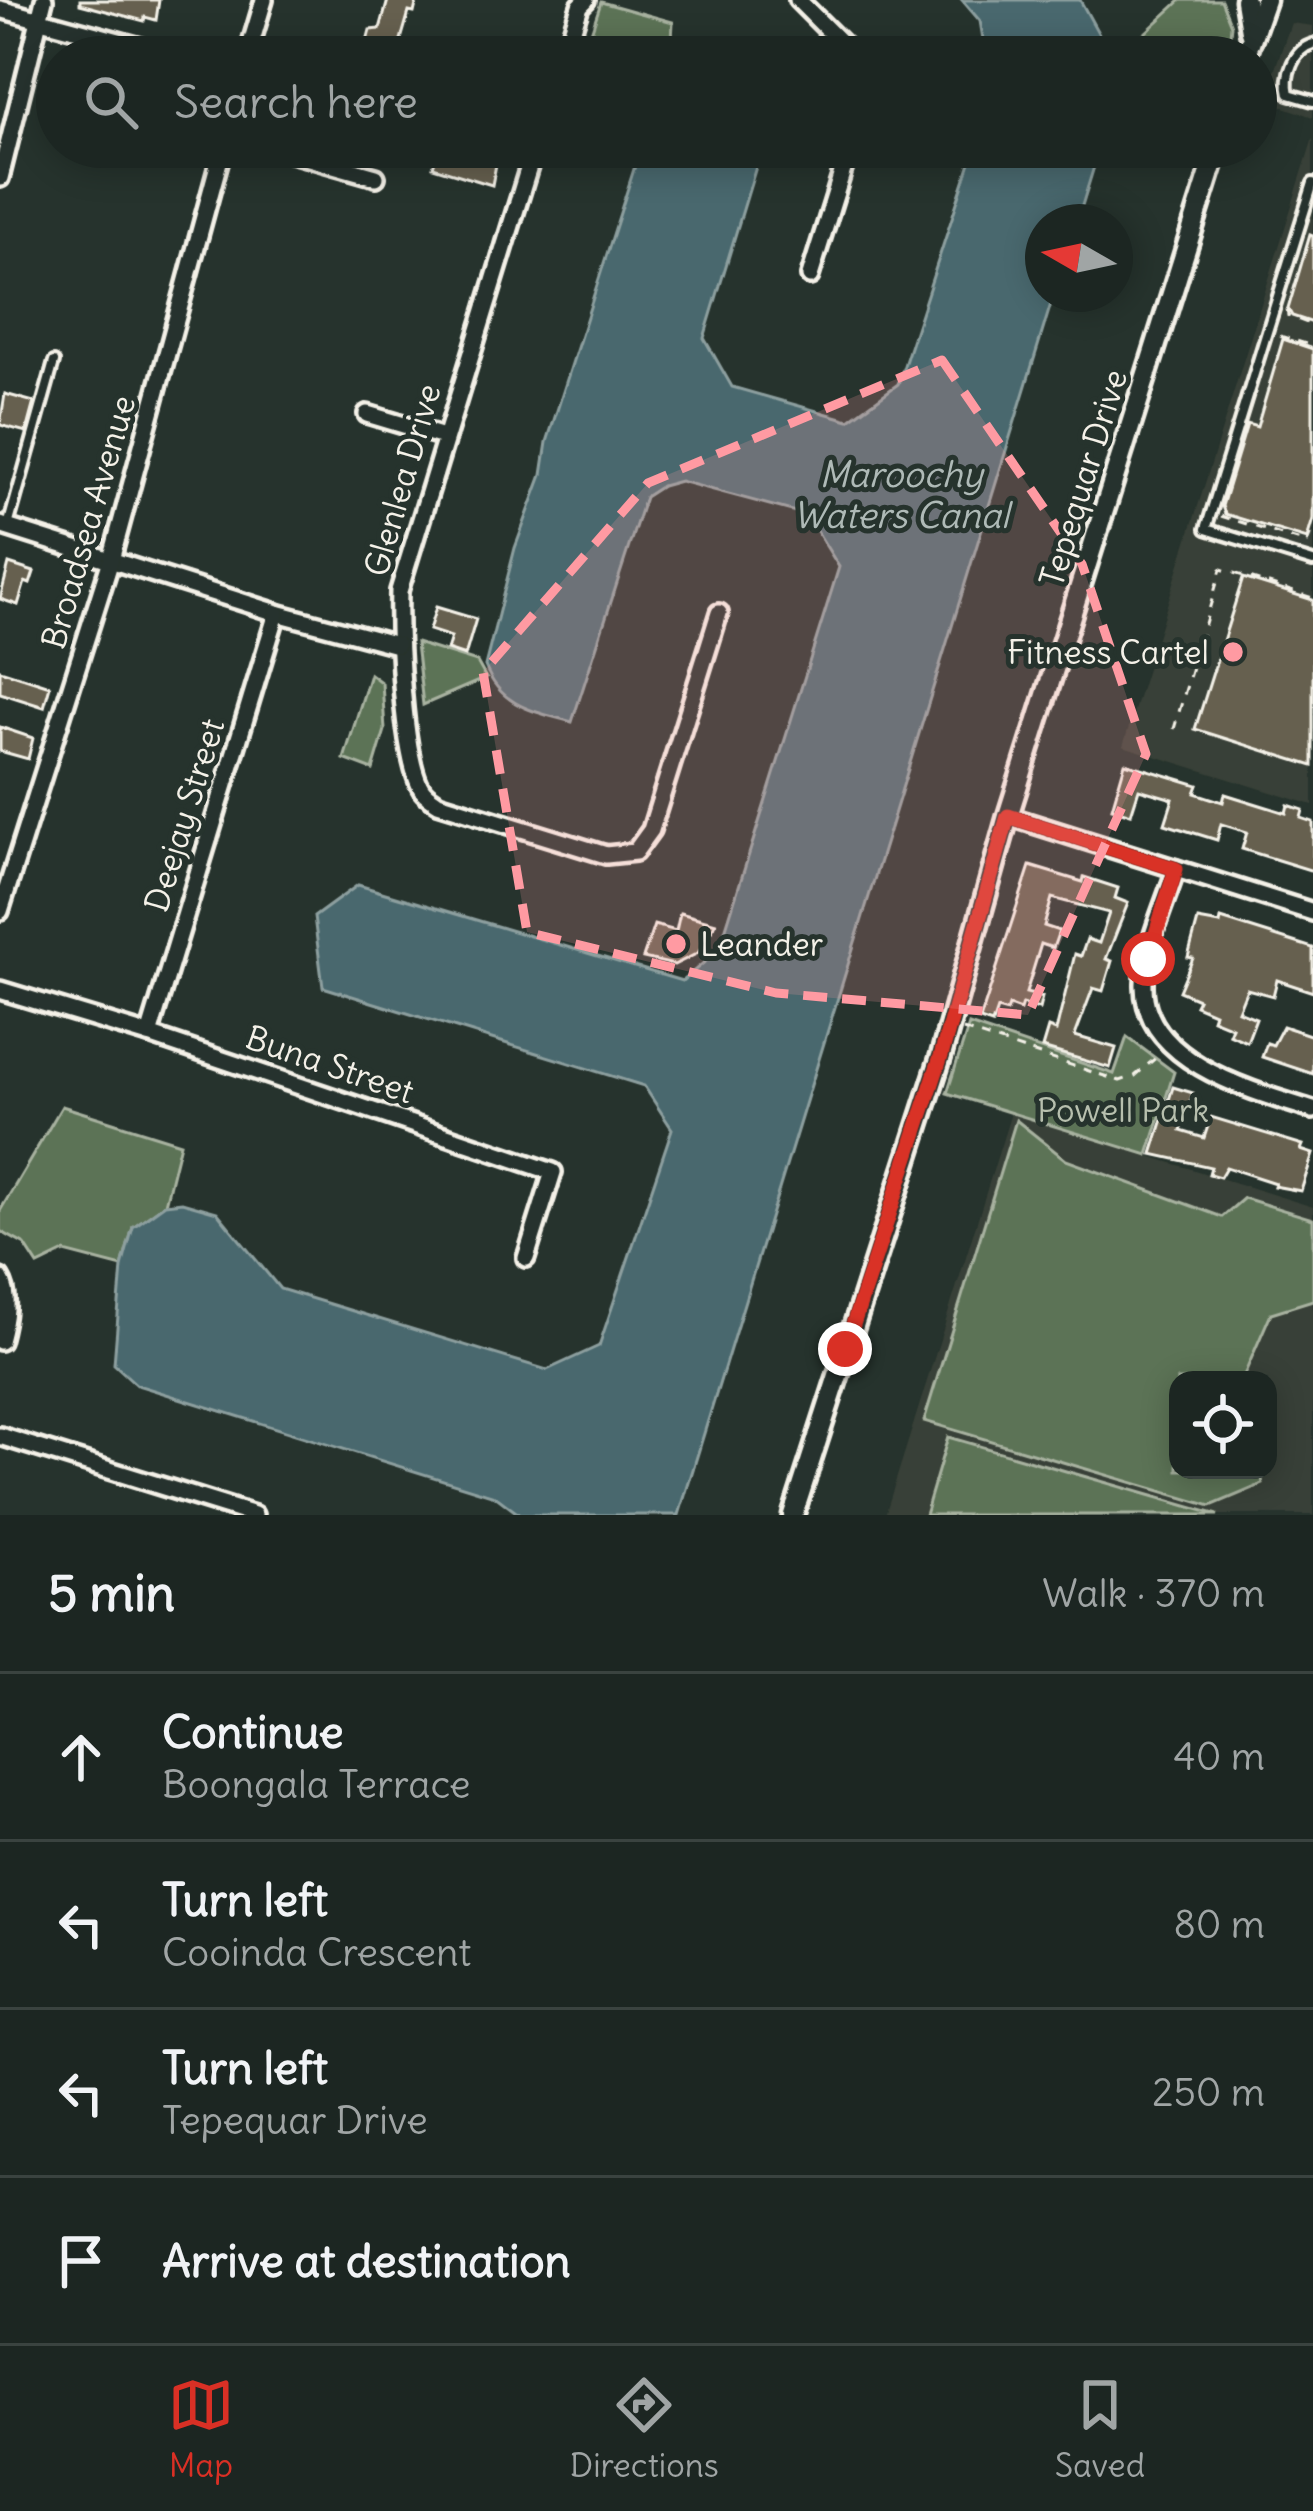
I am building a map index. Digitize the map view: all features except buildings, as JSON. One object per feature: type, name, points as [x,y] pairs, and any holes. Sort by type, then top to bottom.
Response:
[{"type":"street","points":[[0,178],[44,0]]},
{"type":"street","points":[[254,36],[264,0]]},
{"type":"street","points":[[561,0],[583,3],[571,36]]},
{"type":"street","points":[[798,0],[834,36]]},
{"type":"street","points":[[1245,0],[1249,36]]},
{"type":"street","points":[[1252,36],[1264,0]]},
{"type":"street","points":[[0,8],[101,36]]},
{"type":"street","name":"Broadsea Avenue","points":[[0,911],[111,560],[217,168]]},
{"type":"street","points":[[342,168],[376,178]]},
{"type":"street","name":"Glenlea Drive","points":[[529,168],[399,591],[397,645],[414,766],[423,791],[438,803],[606,855],[635,852],[651,830],[718,613]]},
{"type":"street","points":[[810,276],[843,168]]},
{"type":"street","name":"Tepequar Drive","points":[[793,1515],[941,1056],[1008,816],[1211,168]]},
{"type":"street","points":[[367,414],[444,437]]},
{"type":"street","points":[[4,526],[277,613],[397,645]]},
{"type":"street","name":"Deejay Street","points":[[149,1035],[277,613]]},
{"type":"street","points":[[1008,816],[1313,911]]},
{"type":"street","points":[[1176,869],[1145,971],[1146,1006],[1156,1026],[1177,1048],[1220,1078],[1313,1111]]},
{"type":"street","name":"Buna Street","points":[[0,990],[149,1035],[553,1172],[526,1258]]},
{"type":"street","points":[[0,1278],[5,1286],[6,1321],[0,1341]]},
{"type":"street","points":[[0,1436],[254,1515]]},
{"type":"lane","points":[[1313,44],[1296,56],[1286,84],[1289,94],[1313,101]]},
{"type":"lane","points":[[1313,183],[1206,529],[1313,562]]},
{"type":"lane","points":[[4,526],[54,362]]},
{"type":"path","points":[[1278,295],[1286,302],[1288,316],[1313,325]]},
{"type":"path","points":[[1266,332],[1313,346]]},
{"type":"path","points":[[1213,505],[1221,516],[1307,543],[1313,528]]},
{"type":"path","points":[[1174,729],[1221,569],[1313,598]]},
{"type":"path","points":[[962,1030],[1120,1082],[1135,1076],[1160,1054]]},
{"type":"highlighted area","points":[[942,360],[1082,564],[1146,754],[1028,1015],[776,993],[527,932],[483,672],[648,483]]},
{"type":"shaded area","points":[[1291,23],[1313,26],[1313,117],[1277,105],[1277,63]]},
{"type":"shaded area","points":[[1313,138],[1313,805],[1123,746]]},
{"type":"shaded area","points":[[1011,1113],[1313,1207],[1313,1515],[885,1515]]},
{"type":"green space","points":[[1181,0],[1221,0],[1231,25],[1230,36],[1142,36]]},
{"type":"green space","points":[[601,2],[673,22],[672,36],[590,36]]},
{"type":"green space","points":[[416,643],[477,662],[486,678],[423,705]]},
{"type":"green space","points":[[370,674],[382,683],[385,730],[373,770],[344,759]]},
{"type":"green space","name":"Powell Park","points":[[969,1025],[1114,1074],[1127,1037],[1174,1072],[1148,1155],[947,1093]]},
{"type":"green space","points":[[62,1106],[180,1143],[165,1204],[133,1227],[122,1267],[65,1252],[38,1265],[25,1245],[0,1231],[0,1211]]},
{"type":"green space","points":[[1016,1120],[1066,1160],[1222,1217],[1244,1198],[1313,1219],[1313,1300],[1271,1313],[1246,1371],[1169,1371],[1169,1479],[1262,1479],[1263,1484],[1211,1506],[924,1421]]},
{"type":"green space","points":[[948,1437],[1218,1515],[925,1515]]},
{"type":"water","points":[[962,0],[1080,0],[1100,36],[982,36],[980,21]]},
{"type":"water","name":"Maroochy Waters Canal","points":[[634,168],[756,168],[704,338],[732,387],[849,420],[898,384],[968,168],[1094,168],[1083,204],[1025,204],[1025,312],[1048,312],[679,1515],[520,1515],[495,1496],[137,1385],[114,1364],[122,1267],[133,1227],[165,1204],[182,1202],[217,1212],[280,1289],[547,1370],[599,1346],[672,1129],[644,1086],[323,987],[314,917],[358,885],[682,981],[719,950],[839,567],[807,515],[680,481],[662,486],[645,497],[572,722],[532,710],[509,699],[485,666],[515,548],[542,475],[547,442]]},
{"type":"place","name":"Fitness Cartel","points":[[1233,652]]},
{"type":"place","name":"Leander","points":[[676,944]]},
{"type":"route","points":[[845,1349],[941,1056],[1008,816],[1176,869],[1148,959]]}]
